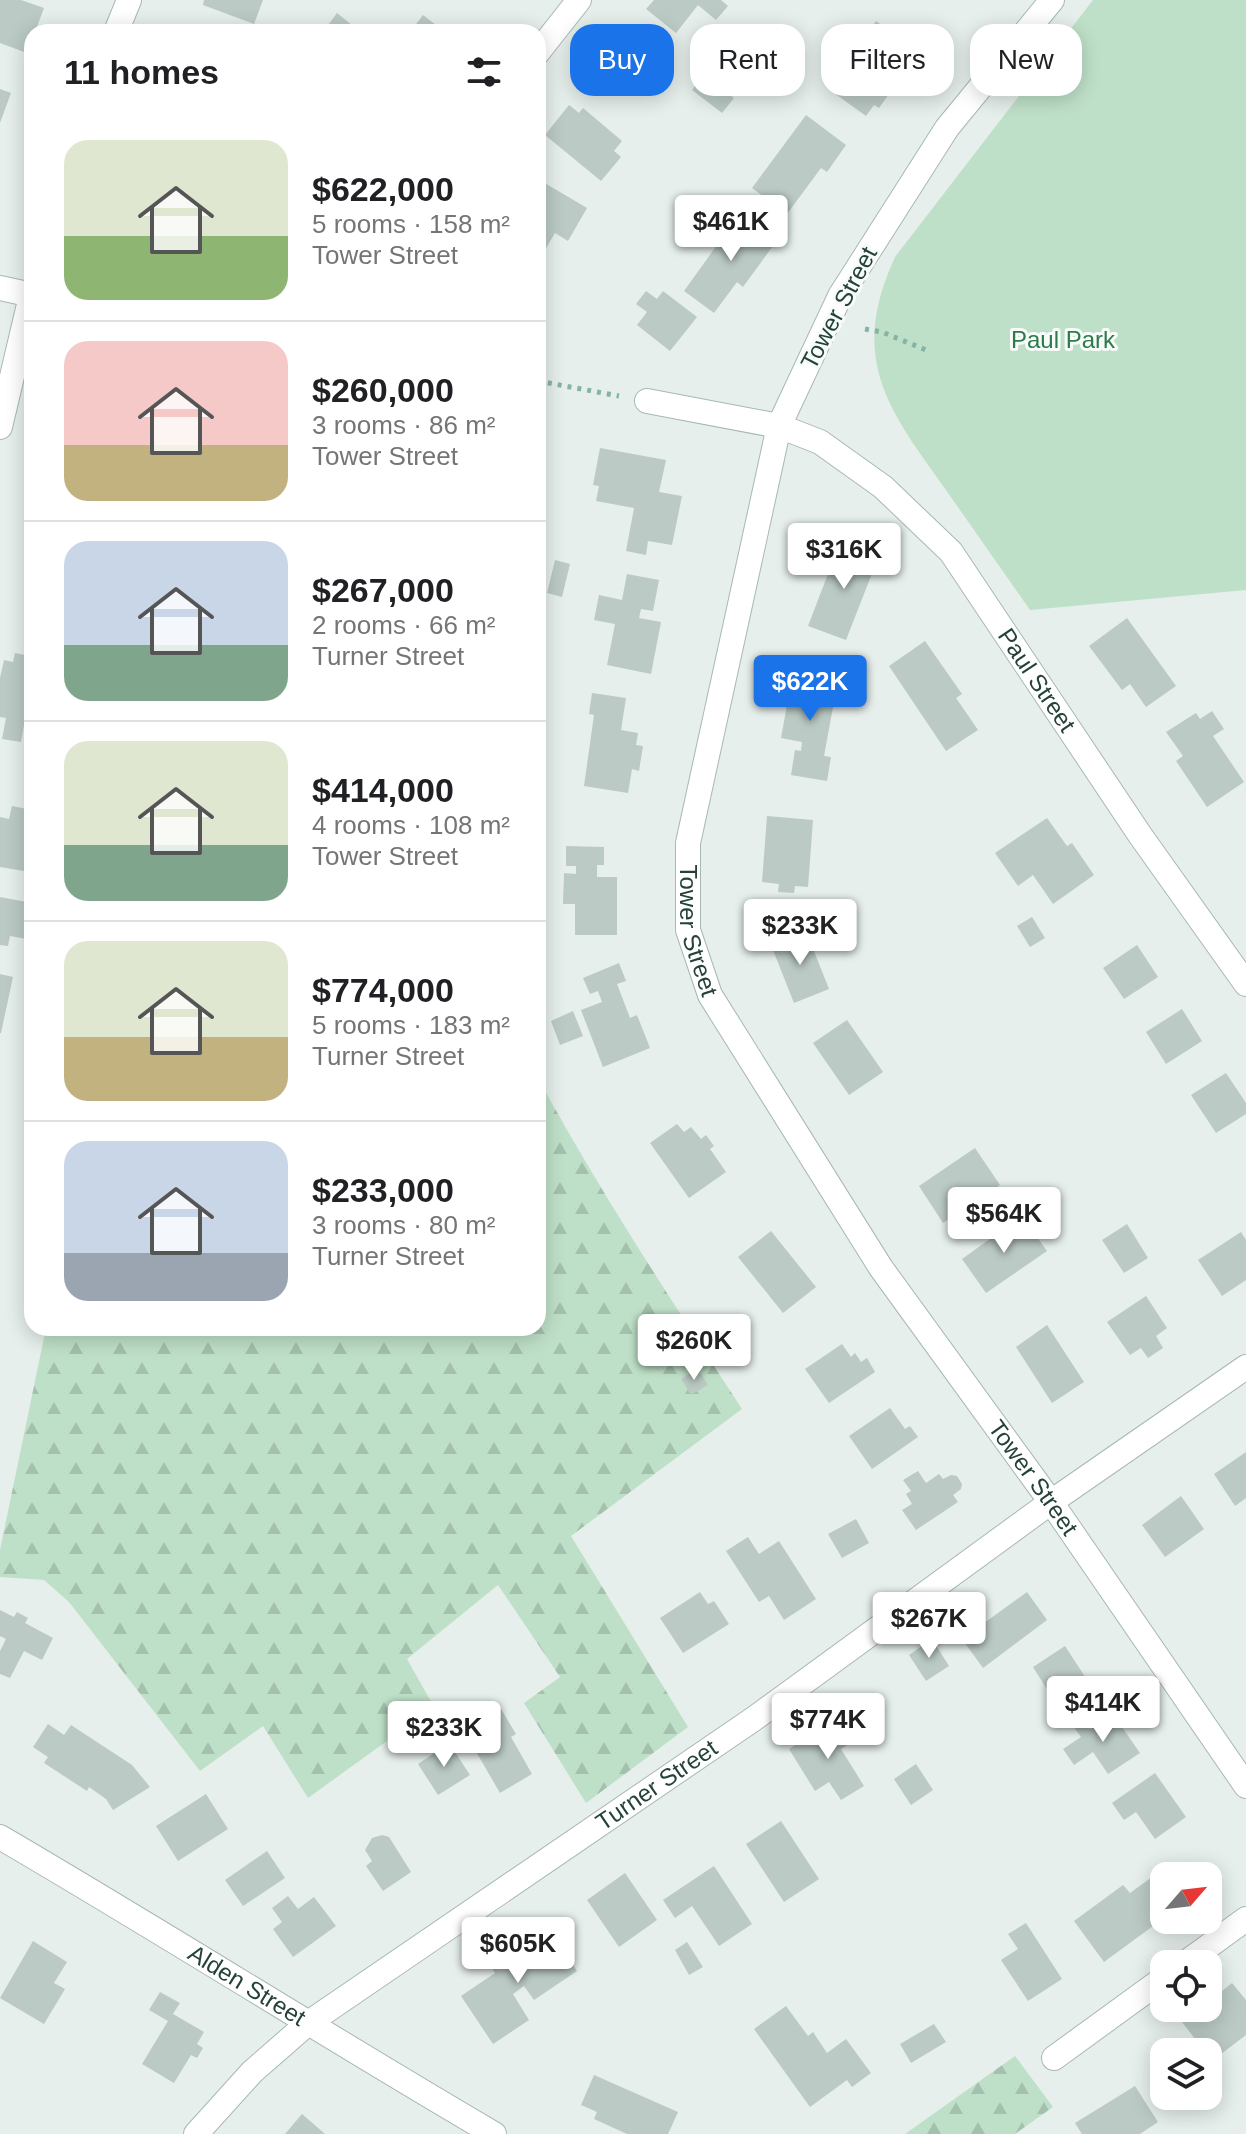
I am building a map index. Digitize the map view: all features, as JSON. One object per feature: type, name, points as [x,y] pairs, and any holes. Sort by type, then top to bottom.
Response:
[{"type":"street","points":[[119,24],[129,0]]},
{"type":"street","points":[[546,42],[579,0]]},
{"type":"street","name":"Tower Street","points":[[1052,0],[947,128],[840,296],[779,426],[688,843],[688,930],[710,995],[881,1268],[1051,1502],[1246,1786]]},
{"type":"street","points":[[0,288],[24,292]]},
{"type":"street","points":[[0,427],[24,327]]},
{"type":"street","name":"Paul Street","points":[[647,401],[779,426],[820,442],[883,487],[951,552],[1140,835],[1246,984]]},
{"type":"street","name":"Turner Street","points":[[196,2134],[252,2072],[307,2024],[755,1718],[1051,1502],[1246,1367]]},
{"type":"street","name":"Alden Street","points":[[0,1837],[166,1934],[307,2024],[494,2134]]},
{"type":"street","points":[[1203,1950],[1246,1919]]},
{"type":"street","points":[[1054,2058],[1150,1988]]},
{"type":"path","points":[[865,329],[882,332],[926,350]]},
{"type":"path","points":[[546,382],[647,401]]},
{"type":"green space","name":"Paul Park","points":[[1093,0],[1246,0],[1246,590],[1030,610],[907,434],[881,381],[875,354],[875,325],[881,293],[895,257],[1019,96],[1082,96],[1082,24],[1075,24]]},
{"type":"green space","points":[[546,1092],[611,1204],[742,1409],[571,1536],[688,1727],[586,1803],[524,1703],[560,1677],[498,1585],[407,1659],[434,1707],[308,1798],[263,1726],[200,1771],[69,1602],[44,1580],[0,1577],[0,1550],[44,1336],[546,1336]]},
{"type":"green space","points":[[1015,2056],[1053,2107],[1015,2134],[905,2134]]},
{"type":"building","points":[[0,0],[21,0],[44,8],[38,24],[24,24],[24,52],[0,43]]},
{"type":"building","points":[[204,0],[263,0],[254,24],[203,5]]},
{"type":"building","points":[[654,0],[721,0],[728,6],[716,20],[698,5],[676,33],[674,24],[665,24],[646,9]]},
{"type":"building","points":[[337,13],[351,24],[329,24]]},
{"type":"building","points":[[423,15],[435,24],[416,24]]},
{"type":"building","points":[[0,89],[11,93],[0,123]]},
{"type":"building","points":[[700,96],[734,98],[722,113]]},
{"type":"building","points":[[838,96],[888,96],[879,108],[874,105],[866,116]]},
{"type":"building","points":[[569,105],[579,113],[583,108],[622,141],[614,151],[621,157],[601,181],[546,134]]},
{"type":"building","points":[[806,115],[846,145],[827,172],[821,168],[787,214],[752,188]]},
{"type":"building","points":[[546,184],[587,208],[568,241],[555,233],[546,248]]},
{"type":"building","points":[[740,213],[778,239],[743,287],[737,282],[714,313],[684,291]]},
{"type":"building","points":[[646,291],[657,299],[663,291],[697,317],[670,351],[637,325],[647,312],[636,304]]},
{"type":"building","points":[[600,448],[666,460],[659,492],[682,496],[672,545],[648,541],[646,555],[626,551],[634,508],[596,501],[599,486],[593,485]]},
{"type":"building","points":[[847,541],[880,553],[846,640],[808,626],[833,561],[839,563]]},
{"type":"building","points":[[555,560],[570,564],[562,597],[547,593]]},
{"type":"building","points":[[627,574],[659,580],[653,611],[641,609],[639,618],[661,622],[651,674],[607,665],[615,624],[594,620],[599,595],[622,600]]},
{"type":"building","points":[[1127,618],[1176,686],[1146,707],[1130,684],[1122,690],[1089,646]]},
{"type":"building","points":[[925,641],[962,694],[956,698],[978,730],[946,751],[889,666]]},
{"type":"building","points":[[15,653],[24,655],[24,725],[21,742],[2,739],[6,718],[0,717],[0,678],[4,660],[13,662]]},
{"type":"building","points":[[793,672],[838,680],[824,756],[831,757],[827,781],[791,775],[795,750],[801,751],[802,742],[781,738]]},
{"type":"building","points":[[592,693],[626,698],[621,730],[638,733],[636,745],[643,746],[639,771],[632,769],[628,793],[584,786],[594,715],[589,714]]},
{"type":"building","points":[[1212,711],[1224,729],[1213,736],[1244,782],[1207,807],[1176,761],[1183,756],[1166,732],[1196,713],[1200,719]]},
{"type":"building","points":[[12,806],[24,808],[24,871],[0,867],[0,817],[9,819]]},
{"type":"building","points":[[767,816],[813,820],[808,887],[795,886],[794,893],[778,892],[779,884],[762,882]]},
{"type":"building","points":[[1047,818],[1067,846],[1072,843],[1094,875],[1053,904],[1033,875],[1018,886],[995,853]]},
{"type":"building","points":[[566,846],[604,847],[604,865],[597,865],[597,877],[617,877],[617,935],[575,935],[575,904],[563,904],[564,873],[576,874],[576,866],[566,866]]},
{"type":"building","points":[[0,897],[24,902],[24,939],[10,936],[8,946],[0,945]]},
{"type":"building","points":[[1032,917],[1045,938],[1030,947],[1017,926]]},
{"type":"building","points":[[806,931],[829,989],[794,1003],[771,945]]},
{"type":"building","points":[[1137,945],[1158,977],[1124,999],[1103,968]]},
{"type":"building","points":[[619,963],[626,981],[617,984],[630,1018],[637,1015],[650,1048],[603,1067],[581,1010],[602,1002],[598,991],[590,994],[583,978]]},
{"type":"building","points":[[0,974],[13,977],[1,1033],[0,1033]]},
{"type":"building","points":[[1182,1009],[1202,1041],[1166,1064],[1146,1032]]},
{"type":"building","points":[[573,1011],[583,1036],[560,1045],[551,1021]]},
{"type":"building","points":[[847,1020],[883,1072],[849,1095],[813,1043]]},
{"type":"building","points":[[1226,1073],[1246,1103],[1246,1114],[1216,1133],[1191,1095]]},
{"type":"building","points":[[677,1124],[684,1132],[691,1127],[701,1139],[706,1135],[714,1146],[710,1149],[726,1172],[689,1198],[650,1143]]},
{"type":"building","points":[[975,1148],[1000,1185],[943,1223],[919,1186]]},
{"type":"building","points":[[1022,1216],[1047,1251],[986,1293],[962,1259]]},
{"type":"building","points":[[1127,1224],[1148,1258],[1124,1273],[1102,1240]]},
{"type":"building","points":[[771,1231],[816,1287],[783,1313],[738,1257]]},
{"type":"building","points":[[1241,1232],[1246,1240],[1246,1280],[1222,1296],[1198,1260]]},
{"type":"building","points":[[1146,1296],[1167,1328],[1156,1336],[1163,1348],[1148,1358],[1141,1348],[1130,1355],[1107,1322]]},
{"type":"building","points":[[1047,1325],[1084,1382],[1052,1403],[1016,1347]]},
{"type":"building","points":[[842,1344],[851,1357],[855,1353],[861,1362],[867,1358],[875,1372],[829,1403],[805,1369]]},
{"type":"building","points":[[698,1369],[708,1385],[691,1395],[681,1379]]},
{"type":"building","points":[[890,1408],[905,1429],[910,1426],[918,1437],[872,1469],[849,1436]]},
{"type":"building","points":[[1246,1452],[1246,1498],[1235,1506],[1214,1474]]},
{"type":"building","points":[[918,1471],[926,1483],[939,1474],[943,1479],[957,1476],[962,1484],[953,1495],[958,1502],[916,1530],[902,1510],[912,1504],[906,1494],[911,1491],[903,1480]]},
{"type":"building","points":[[1181,1496],[1204,1529],[1165,1557],[1142,1525]]},
{"type":"building","points":[[856,1519],[869,1543],[842,1558],[828,1534]]},
{"type":"building","points":[[748,1537],[759,1554],[779,1541],[816,1599],[784,1620],[769,1596],[759,1602],[726,1551]]},
{"type":"building","points":[[700,1592],[708,1604],[714,1601],[729,1624],[683,1653],[660,1618]]},
{"type":"building","points":[[1027,1592],[1047,1620],[983,1668],[962,1639]]},
{"type":"building","points":[[0,1610],[14,1617],[17,1612],[28,1618],[25,1623],[53,1638],[42,1660],[24,1651],[10,1678],[0,1674],[0,1651],[6,1639],[0,1636]]},
{"type":"building","points":[[932,1639],[949,1666],[926,1681],[909,1655]]},
{"type":"building","points":[[1065,1646],[1091,1686],[1058,1707],[1033,1667]]},
{"type":"building","points":[[501,1709],[516,1734],[511,1737],[532,1774],[500,1793],[464,1731]]},
{"type":"building","points":[[1113,1714],[1140,1753],[1108,1774],[1093,1752],[1074,1765],[1063,1749],[1081,1737],[1073,1726],[1083,1720],[1090,1729]]},
{"type":"building","points":[[837,1719],[851,1743],[841,1749],[864,1786],[841,1800],[829,1782],[815,1791],[789,1749]]},
{"type":"building","points":[[48,1724],[64,1735],[71,1725],[132,1765],[150,1787],[113,1810],[106,1799],[89,1787],[87,1791],[44,1763],[48,1757],[33,1747]]},
{"type":"building","points":[[449,1743],[470,1775],[438,1795],[418,1764]]},
{"type":"building","points":[[916,1764],[933,1790],[911,1805],[894,1779]]},
{"type":"building","points":[[1155,1773],[1186,1817],[1155,1839],[1136,1812],[1124,1820],[1112,1803]]},
{"type":"building","points":[[206,1794],[228,1829],[178,1861],[156,1826]]},
{"type":"building","points":[[781,1821],[819,1879],[784,1902],[746,1844]]},
{"type":"building","points":[[382,1835],[389,1837],[411,1872],[383,1891],[366,1866],[372,1861],[365,1850],[372,1838]]},
{"type":"building","points":[[267,1851],[285,1878],[243,1906],[225,1880]]},
{"type":"building","points":[[714,1866],[752,1924],[719,1946],[692,1906],[675,1918],[663,1900]]},
{"type":"building","points":[[625,1873],[657,1920],[619,1947],[587,1900]]},
{"type":"building","points":[[1150,1879],[1150,1928],[1104,1962],[1074,1921],[1123,1885],[1130,1893]]},
{"type":"building","points":[[288,1896],[298,1909],[314,1897],[336,1926],[293,1957],[273,1929],[282,1922],[272,1908]]},
{"type":"building","points":[[1026,1923],[1062,1979],[1028,2001],[1001,1960],[1018,1949],[1008,1934]]},
{"type":"building","points":[[550,1930],[577,1971],[534,2000],[524,1986],[513,1994],[529,2020],[493,2044],[461,1996],[495,1973],[492,1968]]},
{"type":"building","points":[[33,1941],[67,1962],[54,1983],[65,1989],[44,2024],[0,1998]]},
{"type":"building","points":[[687,1942],[703,1967],[689,1975],[675,1950]]},
{"type":"building","points":[[1232,1983],[1246,2000],[1246,2035],[1222,2053],[1222,2038],[1194,2038],[1182,2022],[1222,2022],[1222,1991]]},
{"type":"building","points":[[160,1992],[180,2003],[173,2014],[204,2032],[197,2044],[203,2048],[197,2058],[191,2055],[174,2083],[142,2064],[168,2021],[149,2010]]},
{"type":"building","points":[[786,2006],[808,2036],[813,2032],[827,2053],[846,2039],[871,2073],[852,2087],[847,2080],[810,2107],[754,2029]]},
{"type":"building","points":[[934,2024],[946,2042],[911,2063],[900,2044]]},
{"type":"building","points":[[594,2075],[678,2112],[668,2134],[627,2134],[594,2119],[597,2112],[581,2105]]},
{"type":"building","points":[[1135,2086],[1158,2122],[1140,2134],[1082,2134],[1075,2123]]},
{"type":"building","points":[[302,2114],[325,2134],[285,2134]]}]
